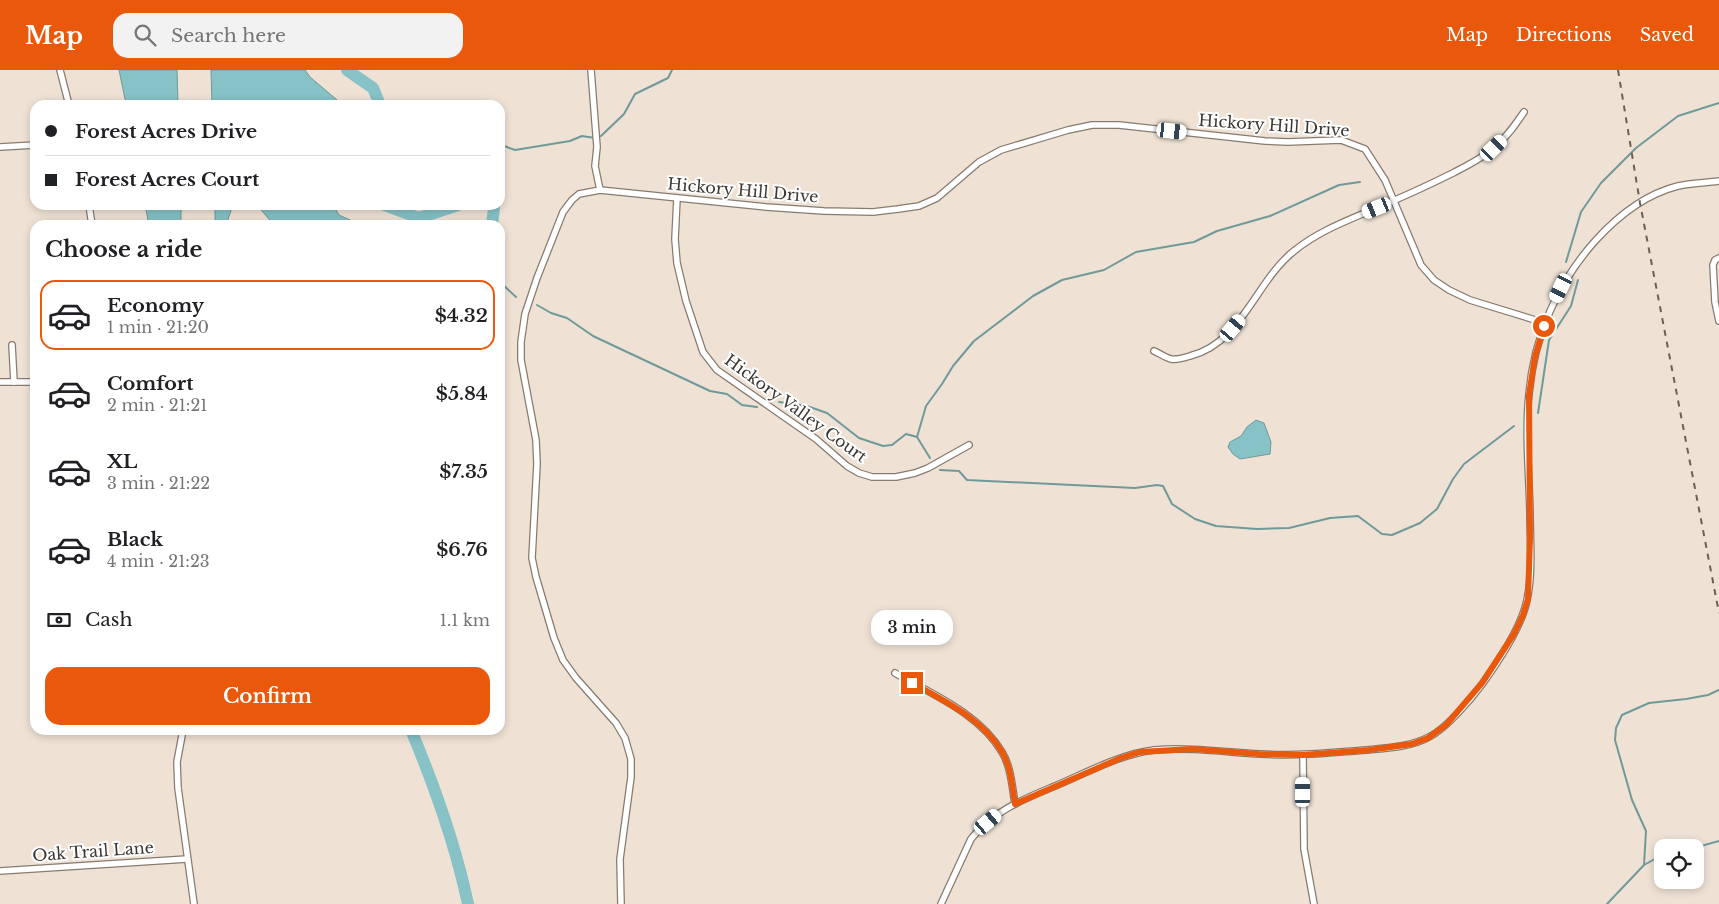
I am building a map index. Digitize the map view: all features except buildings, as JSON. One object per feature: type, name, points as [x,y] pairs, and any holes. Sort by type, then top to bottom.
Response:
[{"type":"street","points":[[60,70],[68,100]]},
{"type":"street","points":[[591,70],[597,147],[595,166],[600,190]]},
{"type":"street","points":[[1154,351],[1170,359],[1196,355],[1212,347],[1224,339],[1270,277],[1292,252],[1328,228],[1394,201],[1478,160],[1508,134],[1524,112]]},
{"type":"street","name":"Hickory Hill Drive","points":[[621,904],[620,859],[631,777],[631,759],[625,738],[616,723],[576,678],[563,660],[554,638],[532,558],[537,464],[536,440],[524,378],[521,351],[522,326],[537,278],[563,212],[579,194],[600,190],[766,207],[873,212],[919,206],[937,198],[979,162],[1001,150],[1068,130],[1092,125],[1119,125],[1265,141],[1341,140],[1365,149],[1374,160],[1394,201],[1421,265],[1434,280],[1470,300],[1544,324]]},
{"type":"street","points":[[0,146],[30,145]]},
{"type":"street","points":[[941,904],[971,839],[978,830],[997,814],[1015,804],[1121,758],[1140,752],[1192,749],[1303,755],[1385,748],[1412,744],[1428,738],[1446,725],[1482,683],[1514,634],[1528,599],[1530,538],[1529,395],[1535,357],[1544,324],[1561,288],[1583,255],[1601,234],[1630,209],[1676,186],[1719,182]]},
{"type":"street","name":"Hickory Valley Court","points":[[678,198],[675,239],[677,263],[686,301],[703,352],[717,370],[816,439],[847,466],[859,473],[872,477],[896,477],[914,473],[928,468],[969,445]]},
{"type":"street","points":[[1719,258],[1715,260],[1713,265],[1715,302],[1719,321]]},
{"type":"street","points":[[12,345],[14,382]]},
{"type":"street","points":[[0,382],[30,382]]},
{"type":"street","points":[[895,673],[956,708],[977,723],[990,736],[1003,752],[1010,772],[1015,804]]},
{"type":"street","points":[[182,735],[177,762],[178,788],[194,904]]},
{"type":"street","points":[[1303,755],[1304,849],[1314,904]]},
{"type":"street","name":"Oak Trail Lane","points":[[0,871],[188,859]]},
{"type":"water","points":[[119,70],[177,70],[178,100],[125,99]]},
{"type":"water","points":[[211,70],[305,70],[310,77],[337,100],[212,100]]},
{"type":"water","points":[[146,210],[181,210],[181,220],[148,220]]},
{"type":"water","points":[[215,210],[231,210],[228,220],[215,220]]},
{"type":"water","points":[[261,210],[336,210],[339,215],[350,220],[270,220]]},
{"type":"water","points":[[1256,420],[1264,423],[1271,442],[1270,454],[1240,459],[1228,447],[1230,442],[1241,436],[1247,427]]},
{"type":"waterway","points":[[347,70],[373,88],[378,100]]},
{"type":"waterway","points":[[601,136],[624,114],[635,94],[668,78],[672,70]]},
{"type":"waterway","points":[[1566,262],[1581,212],[1601,183],[1636,148],[1678,116],[1719,103]]},
{"type":"waterway","points":[[505,146],[515,150],[570,141],[582,136],[595,138]]},
{"type":"waterway","points":[[930,458],[917,437],[926,406],[953,366],[974,341],[1033,296],[1062,280],[1104,270],[1136,252],[1194,242],[1217,231],[1270,216],[1339,185],[1360,182]]},
{"type":"waterway","points":[[397,210],[419,218],[443,210]]},
{"type":"waterway","points":[[493,220],[494,210]]},
{"type":"waterway","points":[[1538,413],[1549,340],[1571,306],[1578,280]]},
{"type":"waterway","points":[[505,287],[516,297]]},
{"type":"waterway","points":[[537,305],[551,313],[567,318],[593,336],[710,391],[727,394],[742,405],[757,407]]},
{"type":"waterway","points":[[779,402],[807,406],[827,413],[859,438],[883,446],[892,445],[906,434],[917,437]]},
{"type":"waterway","points":[[940,470],[959,471],[967,480],[1135,488],[1163,486],[1172,504],[1195,519],[1216,526],[1257,529],[1289,528],[1330,518],[1358,516],[1382,534],[1392,535],[1420,523],[1437,509],[1453,479],[1464,464],[1514,426]]},
{"type":"waterway","points":[[1644,865],[1646,831],[1632,800],[1615,740],[1616,728],[1622,715],[1649,703],[1708,695],[1719,690]]},
{"type":"waterway","points":[[413,735],[444,816],[468,904]]},
{"type":"waterway","points":[[1704,845],[1719,841]]},
{"type":"waterway","points":[[1607,904],[1644,865],[1654,859]]},
{"type":"railway","points":[[1618,70],[1640,203],[1719,613]]},
{"type":"route","points":[[912,683],[956,708],[977,723],[990,736],[1003,752],[1010,772],[1015,804],[1121,758],[1140,752],[1192,749],[1303,755],[1385,748],[1412,744],[1428,738],[1446,725],[1482,683],[1514,634],[1528,599],[1530,574],[1529,395],[1535,357],[1544,326]]}]
